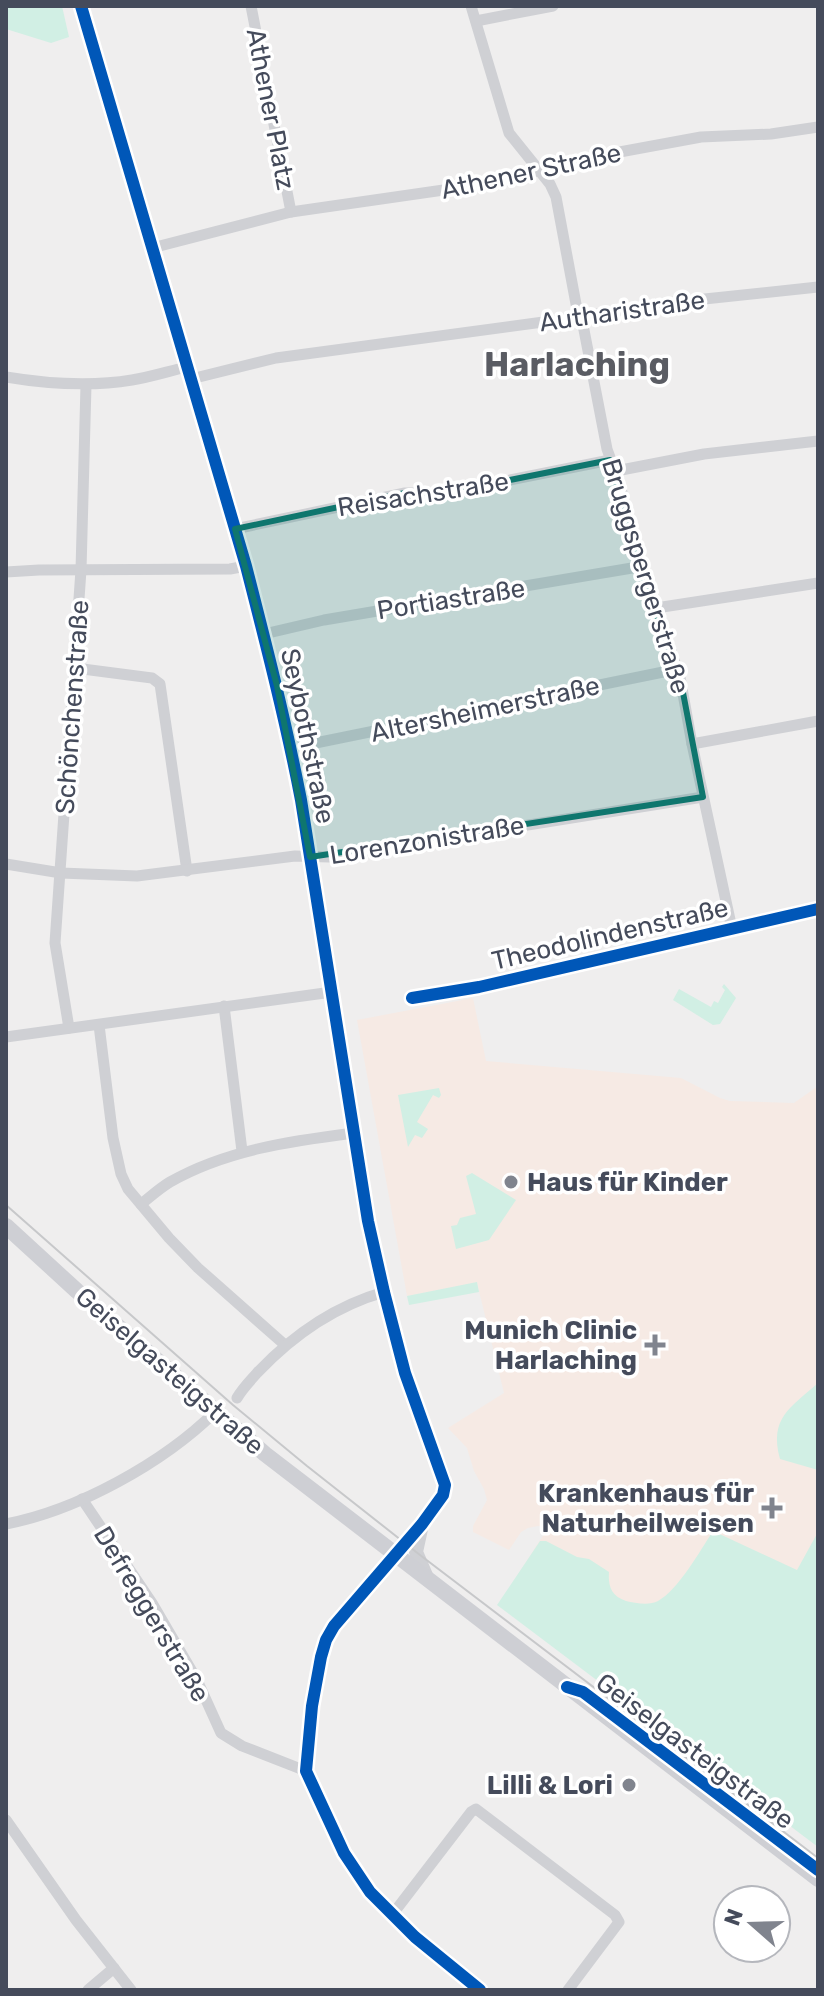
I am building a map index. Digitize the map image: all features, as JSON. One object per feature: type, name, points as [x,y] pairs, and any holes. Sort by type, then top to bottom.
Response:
[{"type":"main road","name":"Geiselgasteigstraße","points":[[6,1226],[215,1412],[277,1463],[818,1879]]},
{"type":"street","name":"Seybothstraße","points":[[81,6],[264,634],[291,748],[367,1215],[405,1373],[445,1485],[443,1495],[395,1555]]},
{"type":"street","name":"Athener Platz","points":[[251,6],[291,212]]},
{"type":"street","name":"Bruggspergerstraße","points":[[471,6],[509,133],[550,184],[556,197],[613,466],[638,567],[678,669],[732,929]]},
{"type":"street","points":[[476,21],[553,6]]},
{"type":"street","name":"Athener Straße","points":[[152,248],[291,212],[506,181],[560,163],[701,137],[771,134],[818,127]]},
{"type":"street","name":"Autharistraße","points":[[6,377],[86,385],[132,380],[657,304],[818,287]]},
{"type":"street","name":"Schönchenstraße","points":[[69,1028],[55,943],[81,570],[86,385]]},
{"type":"street","name":"Reisachstraße","points":[[235,529],[405,493],[445,493],[613,466],[818,441]]},
{"type":"street","points":[[6,572],[225,570],[246,566]]},
{"type":"street","name":"Portiastraße","points":[[264,634],[324,620],[638,567]]},
{"type":"street","points":[[656,608],[818,583]]},
{"type":"street","points":[[75,668],[152,678],[160,684],[187,871]]},
{"type":"street","name":"Altersheimerstraße","points":[[291,748],[678,669]]},
{"type":"street","points":[[692,744],[818,721]]},
{"type":"street","name":"Lorenzonistraße","points":[[6,864],[61,873],[138,876],[293,856],[329,857],[703,797]]},
{"type":"street","name":"Theodolindenstraße","points":[[412,998],[479,987],[818,909]]},
{"type":"street","points":[[6,1037],[332,992]]},
{"type":"street","points":[[224,1006],[242,1151]]},
{"type":"street","points":[[99,1025],[113,1138],[121,1174],[128,1189],[198,1268],[285,1345]]},
{"type":"street","points":[[141,1204],[168,1183],[242,1151],[354,1133]]},
{"type":"street","points":[[237,1398],[263,1367],[297,1335],[338,1310],[384,1292]]},
{"type":"street","points":[[6,1524],[23,1521],[82,1499],[121,1480],[190,1434],[215,1412]]},
{"type":"street","name":"Defreggerstraße","points":[[82,1499],[176,1643],[221,1733],[242,1746],[306,1771]]},
{"type":"street","points":[[422,1524],[416,1552],[429,1582]]},
{"type":"street","points":[[395,1555],[334,1626],[326,1640],[312,1706],[306,1771],[344,1853],[370,1892],[392,1915],[480,1990]]},
{"type":"street","points":[[392,1915],[476,1809],[615,1915],[619,1922],[568,1990]]},
{"type":"street","points":[[6,1820],[76,1920],[131,1990]]},
{"type":"street","points":[[88,1990],[114,1968]]},
{"type":"highlighted area","points":[[610,460],[638,567],[680,677],[703,797],[310,857],[277,686],[235,529],[405,493],[445,493]]},
{"type":"shaded area","name":"Munich Clinic Harlaching","points":[[473,998],[486,1061],[681,1078],[730,1101],[794,1103],[818,1086],[818,1788],[517,1576],[548,1528],[528,1528],[521,1532],[509,1550],[473,1532],[473,1526],[487,1500],[467,1448],[448,1428],[504,1393],[477,1283],[407,1296],[357,1020]]},
{"type":"green space","points":[[7,6],[62,6],[69,37],[51,43],[6,29]]},
{"type":"green space","points":[[724,984],[736,998],[720,1024],[713,1025],[673,1000],[679,989],[711,1007],[714,1001],[718,1003],[725,990],[722,987]]},
{"type":"green space","points":[[439,1088],[441,1095],[439,1098],[433,1095],[417,1122],[428,1129],[422,1138],[415,1135],[408,1147],[398,1095]]},
{"type":"green space","points":[[472,1173],[516,1200],[489,1240],[456,1249],[451,1226],[457,1225],[460,1218],[476,1214],[466,1176]]},
{"type":"green space","points":[[477,1282],[479,1292],[409,1305],[407,1296]]},
{"type":"green space","points":[[818,1383],[818,1470],[780,1459],[777,1433],[784,1415]]},
{"type":"green space","points":[[713,1531],[797,1570],[818,1532],[818,1847],[497,1605],[540,1541],[589,1559],[609,1572],[612,1590],[621,1599],[654,1603],[666,1596],[681,1579]]},
{"type":"tram line","points":[[6,1205],[307,1466],[818,1858]]},
{"type":"cycle path","points":[[81,6],[246,566],[268,654],[301,800],[368,1221],[405,1373],[445,1485],[443,1495],[422,1524],[334,1626],[326,1640],[312,1706],[306,1771],[344,1853],[370,1892],[415,1937],[480,1990]]},
{"type":"cycle path","points":[[412,998],[479,987],[818,909]]},
{"type":"cycle path","points":[[567,1687],[583,1692],[818,1870]]},
{"type":"place","name":"Haus für Kinder","points":[[511,1182]]},
{"type":"place","name":"Munich Clinic Harlaching","points":[[655,1345]]},
{"type":"place","name":"Krankenhaus für Naturheilweisen","points":[[772,1508]]},
{"type":"place","name":"Lilli & Lori","points":[[629,1785]]},
{"type":"district","name":"Harlaching","points":[[577,364]]}]
